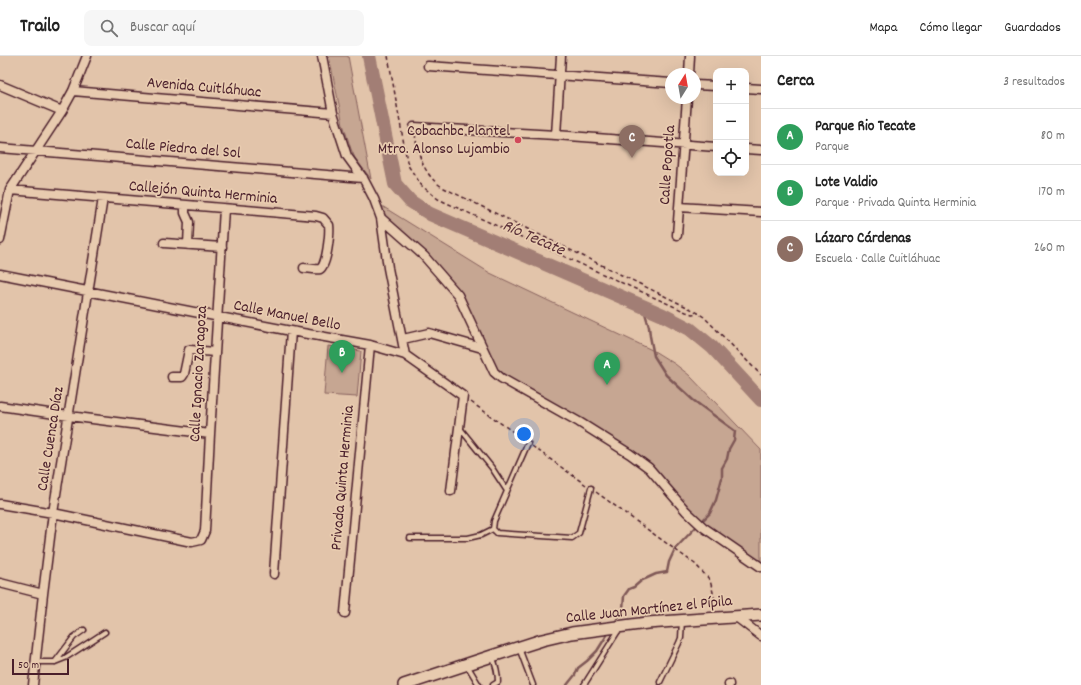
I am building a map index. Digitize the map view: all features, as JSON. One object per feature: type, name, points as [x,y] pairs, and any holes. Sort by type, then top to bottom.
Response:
[{"type":"main road","name":"Calle Juan Martínez el Pípila","points":[[404,685],[519,647],[572,633],[621,626],[761,614]]},
{"type":"street","points":[[0,240],[10,190],[62,111],[73,91],[87,56]]},
{"type":"street","points":[[322,56],[333,113],[347,156],[364,178],[382,218],[388,268],[405,355]]},
{"type":"street","points":[[556,135],[560,56]]},
{"type":"street","points":[[689,68],[690,56]]},
{"type":"street","points":[[428,66],[665,83]]},
{"type":"street","points":[[0,85],[62,111]]},
{"type":"street","points":[[701,85],[713,86]]},
{"type":"street","points":[[749,88],[761,89]]},
{"type":"street","name":"Avenida Cuitláhuac","points":[[73,91],[333,113]]},
{"type":"street","name":"Calle Popotla","points":[[677,235],[687,104]]},
{"type":"street","points":[[414,127],[556,135],[713,147]]},
{"type":"street","name":"Calle Piedra del Sol","points":[[0,148],[364,178]]},
{"type":"street","points":[[749,149],[761,150]]},
{"type":"street","name":"Callejón Quinta Herminia","points":[[10,190],[316,216],[323,218],[329,225],[325,263],[317,269],[304,268]]},
{"type":"street","name":"Calle Cuenca Díaz","points":[[33,685],[53,513],[103,198]]},
{"type":"street","points":[[185,206],[185,213],[189,222],[188,245]]},
{"type":"street","points":[[679,207],[761,212]]},
{"type":"street","name":"Calle Ignacio Zaragoza","points":[[53,513],[192,542],[201,540],[205,531],[224,209]]},
{"type":"street","points":[[382,218],[424,256],[458,295],[494,372],[501,378],[579,422],[630,454],[649,468],[686,511],[703,527],[761,567]]},
{"type":"street","points":[[164,243],[222,247]]},
{"type":"street","name":"Calle Manuel Bello","points":[[0,274],[217,317],[370,345],[405,355],[463,396]]},
{"type":"street","points":[[274,574],[291,331]]},
{"type":"street","points":[[402,339],[429,333],[482,348]]},
{"type":"street","name":"Privada Quinta Herminia","points":[[345,614],[370,345]]},
{"type":"street","points":[[172,377],[182,377],[184,374],[189,350],[215,352]]},
{"type":"street","points":[[451,491],[463,396]]},
{"type":"street","points":[[0,406],[210,434]]},
{"type":"street","points":[[0,504],[53,513]]},
{"type":"street","points":[[0,583],[43,594]]},
{"type":"street","points":[[735,616],[761,636]]},
{"type":"lane","points":[[458,427],[492,468],[507,491]]},
{"type":"lane","points":[[493,529],[494,521],[528,443]]},
{"type":"lane","points":[[493,529],[497,532],[572,538],[579,533],[590,488]]},
{"type":"lane","points":[[410,538],[468,538],[493,529]]},
{"type":"lane","points":[[660,682],[681,638],[682,620]]},
{"type":"lane","points":[[584,685],[621,626]]},
{"type":"lane","points":[[55,662],[74,637],[84,630]]},
{"type":"lane","points":[[36,662],[55,662],[65,658],[105,632]]},
{"type":"lane","points":[[519,647],[532,685]]},
{"type":"lane","points":[[492,656],[497,667],[498,678],[498,682],[493,685]]},
{"type":"lane","points":[[466,664],[479,685]]},
{"type":"path","points":[[388,56],[407,161],[409,167],[422,186],[438,199],[686,312],[692,314],[699,313]]},
{"type":"path","points":[[414,127],[420,158],[434,182],[699,313],[761,374]]},
{"type":"path","points":[[463,396],[695,564],[710,580],[719,617]]},
{"type":"shaded area","points":[[329,56],[348,56],[371,179],[355,158],[351,149],[343,124]]},
{"type":"shaded area","points":[[377,203],[490,273],[654,351],[689,375],[761,450],[761,569],[713,539],[655,477],[628,453],[493,369],[468,310],[393,227]]},
{"type":"shaded area","points":[[328,346],[361,351],[357,397],[324,395]]},
{"type":"waterway","name":"Río Tecate","points":[[369,56],[395,184],[410,201],[430,214],[663,315],[690,329],[712,347],[761,400]]},
{"type":"waterway","points":[[641,306],[645,313],[649,327],[654,356],[666,375],[693,400],[735,431],[734,440],[722,468],[722,478],[716,500],[710,513],[704,519]]},
{"type":"waterway","points":[[616,621],[623,609],[624,596],[629,589],[656,574],[667,572],[669,562],[675,549],[695,528]]},
{"type":"waterway","points":[[567,685],[575,675],[578,668],[597,651],[607,635]]},
{"type":"place","name":"Cobachbc Plantel Mtro. Alonso Lujambio","points":[[518,140]]},
{"type":"place","name":"Lázaro Cárdenas","points":[[632,158]]},
{"type":"place","name":"Lote Valdio","points":[[342,373]]},
{"type":"place","name":"Parque Rio Tecate","points":[[607,385]]}]
